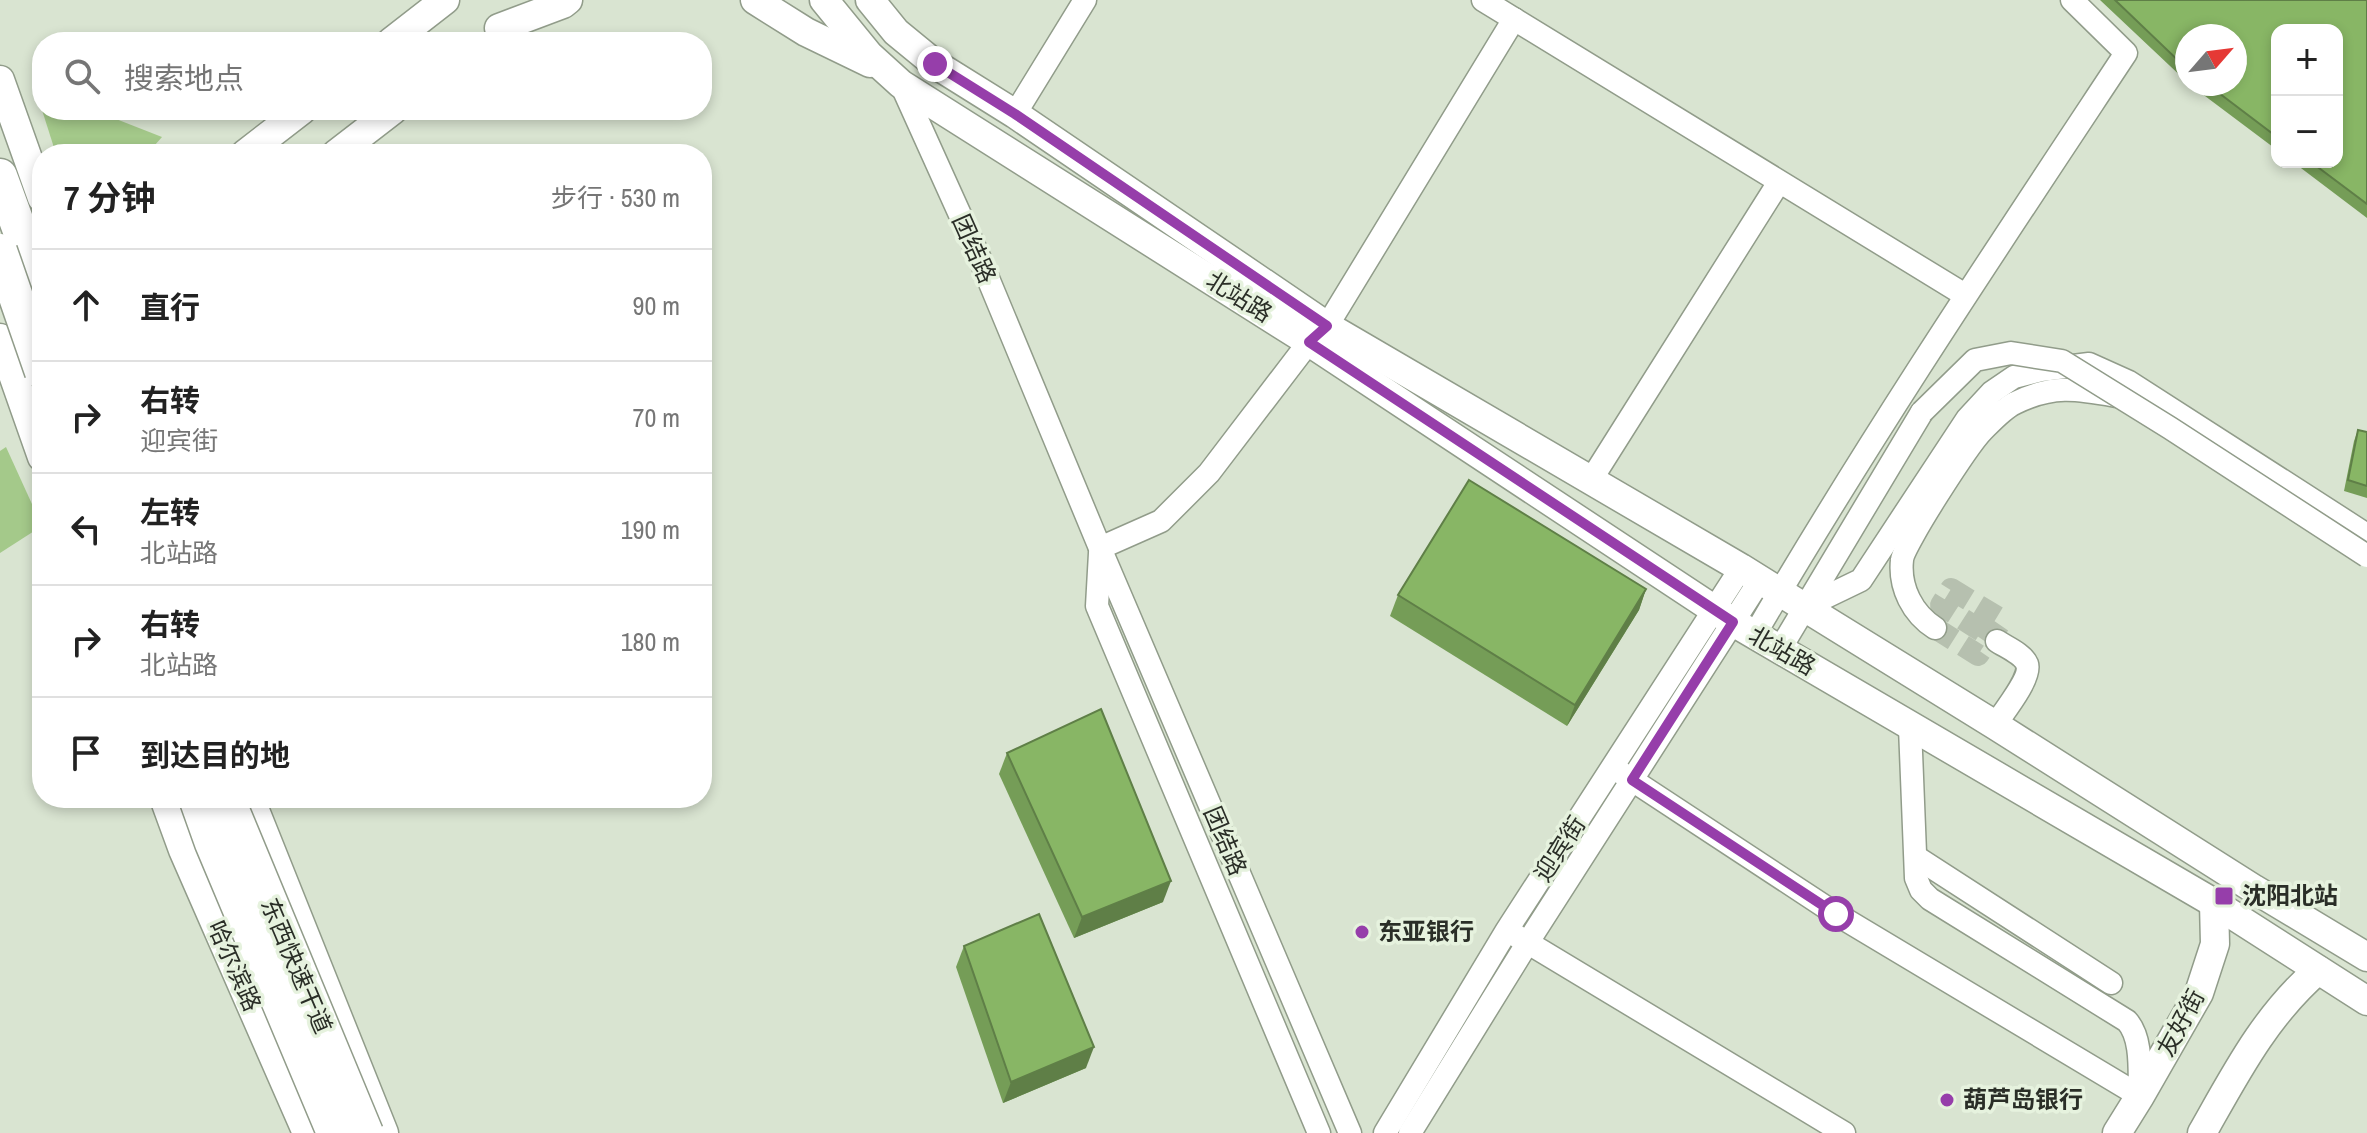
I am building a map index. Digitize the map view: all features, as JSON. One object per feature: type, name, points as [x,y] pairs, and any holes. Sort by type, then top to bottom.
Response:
[{"type":"highway","points":[[0,176],[32,264]]},
{"type":"highway","points":[[0,251],[20,385]]},
{"type":"highway","name":"东西快速干道","points":[[200,808],[334,1133]]},
{"type":"highway","name":"东西快速干道","points":[[231,808],[366,1133]]},
{"type":"main road","points":[[404,32],[445,0]]},
{"type":"main road","points":[[494,32],[528,0]]},
{"type":"main road","points":[[498,32],[568,0]]},
{"type":"main road","points":[[755,0],[806,32],[893,78]]},
{"type":"main road","name":"北站路","points":[[824,0],[869,55],[893,78],[1318,334],[1591,480],[1760,580],[2367,957]]},
{"type":"main road","name":"北站路","points":[[870,0],[896,32],[935,64],[1015,114],[1318,334],[1734,622],[2214,903],[2367,1001]]},
{"type":"main road","points":[[0,80],[32,170]]},
{"type":"main road","points":[[258,144],[289,120]]},
{"type":"main road","points":[[349,144],[380,120]]},
{"type":"main road","points":[[32,319],[0,343],[20,385],[32,424]]},
{"type":"main road","name":"哈尔滨路","points":[[168,808],[183,850],[307,1133]]},
{"type":"main road","points":[[254,808],[384,1133]]},
{"type":"main road","points":[[183,850],[262,831]]},
{"type":"main road","name":"友好街","points":[[2117,1133],[2199,993],[2215,944],[2214,903]]},
{"type":"main road","points":[[2202,1133],[2254,1042],[2293,992],[2318,970]]},
{"type":"street","points":[[1015,114],[1085,0]]},
{"type":"street","points":[[1483,0],[1965,295]]},
{"type":"street","points":[[1734,622],[1760,580],[1965,295],[2126,53],[2072,0]]},
{"type":"street","points":[[1100,548],[1161,521],[1209,473],[1318,334],[1514,19]]},
{"type":"street","name":"团结路","points":[[893,78],[980,259],[1350,1133]]},
{"type":"street","points":[[1591,480],[1779,182]]},
{"type":"street","points":[[1780,649],[1922,412],[1975,360],[2011,353],[2062,361],[2367,556]]},
{"type":"street","points":[[1805,607],[1861,580],[1967,419],[1992,392],[2014,377],[2089,364],[2129,382],[2367,535]]},
{"type":"street","points":[[1935,628],[1914,610],[1904,586],[1901,558],[1981,432],[2013,404],[2048,391],[2073,388],[2118,396]]},
{"type":"street","name":"团结路","points":[[1100,548],[1097,606],[1319,1133]]},
{"type":"street","name":"迎宾街","points":[[1410,1133],[1528,942],[1760,580]]},
{"type":"street","name":"迎宾街","points":[[1385,1133],[1507,930],[1612,768],[1734,622]]},
{"type":"street","points":[[1995,725],[2028,674],[2027,663],[1997,641]]},
{"type":"street","points":[[1910,727],[1916,878],[1921,890],[1930,899],[2127,1021],[2132,1026],[2138,1047],[2140,1096]]},
{"type":"street","points":[[1612,768],[1836,914],[2140,1096]]},
{"type":"street","points":[[1916,857],[2111,983]]},
{"type":"street","points":[[1507,930],[1844,1133]]},
{"type":"green space","points":[[45,120],[119,120],[162,137],[156,144],[53,144]]},
{"type":"green space","points":[[6,447],[32,504],[32,532],[0,553],[0,451]]},
{"type":"building","points":[[2115,0],[2367,0],[2367,204],[2319,168],[2343,168],[2343,24],[2271,24],[2271,132],[2223,96],[2247,96],[2247,24],[2175,24],[2175,58]]},
{"type":"building","points":[[2358,430],[2367,432],[2367,486],[2348,480]]},
{"type":"building","points":[[1469,480],[1646,589],[1575,705],[1398,595]]},
{"type":"building","points":[[1101,709],[1171,881],[1082,917],[1007,753]]},
{"type":"building","points":[[1039,914],[1094,1047],[1011,1082],[964,946]]},
{"type":"tunnel","points":[[1935,628],[1978,655],[2002,620],[1951,589],[1941,605],[1997,641]]},
{"type":"place","name":"沈阳北站","points":[[2224,896]]},
{"type":"place","name":"东亚银行","points":[[1362,932]]},
{"type":"place","name":"葫芦岛银行","points":[[1947,1100]]},
{"type":"route","points":[[935,64],[1015,114],[1327,326],[1309,342],[1733,622],[1632,780],[1836,914]]}]
